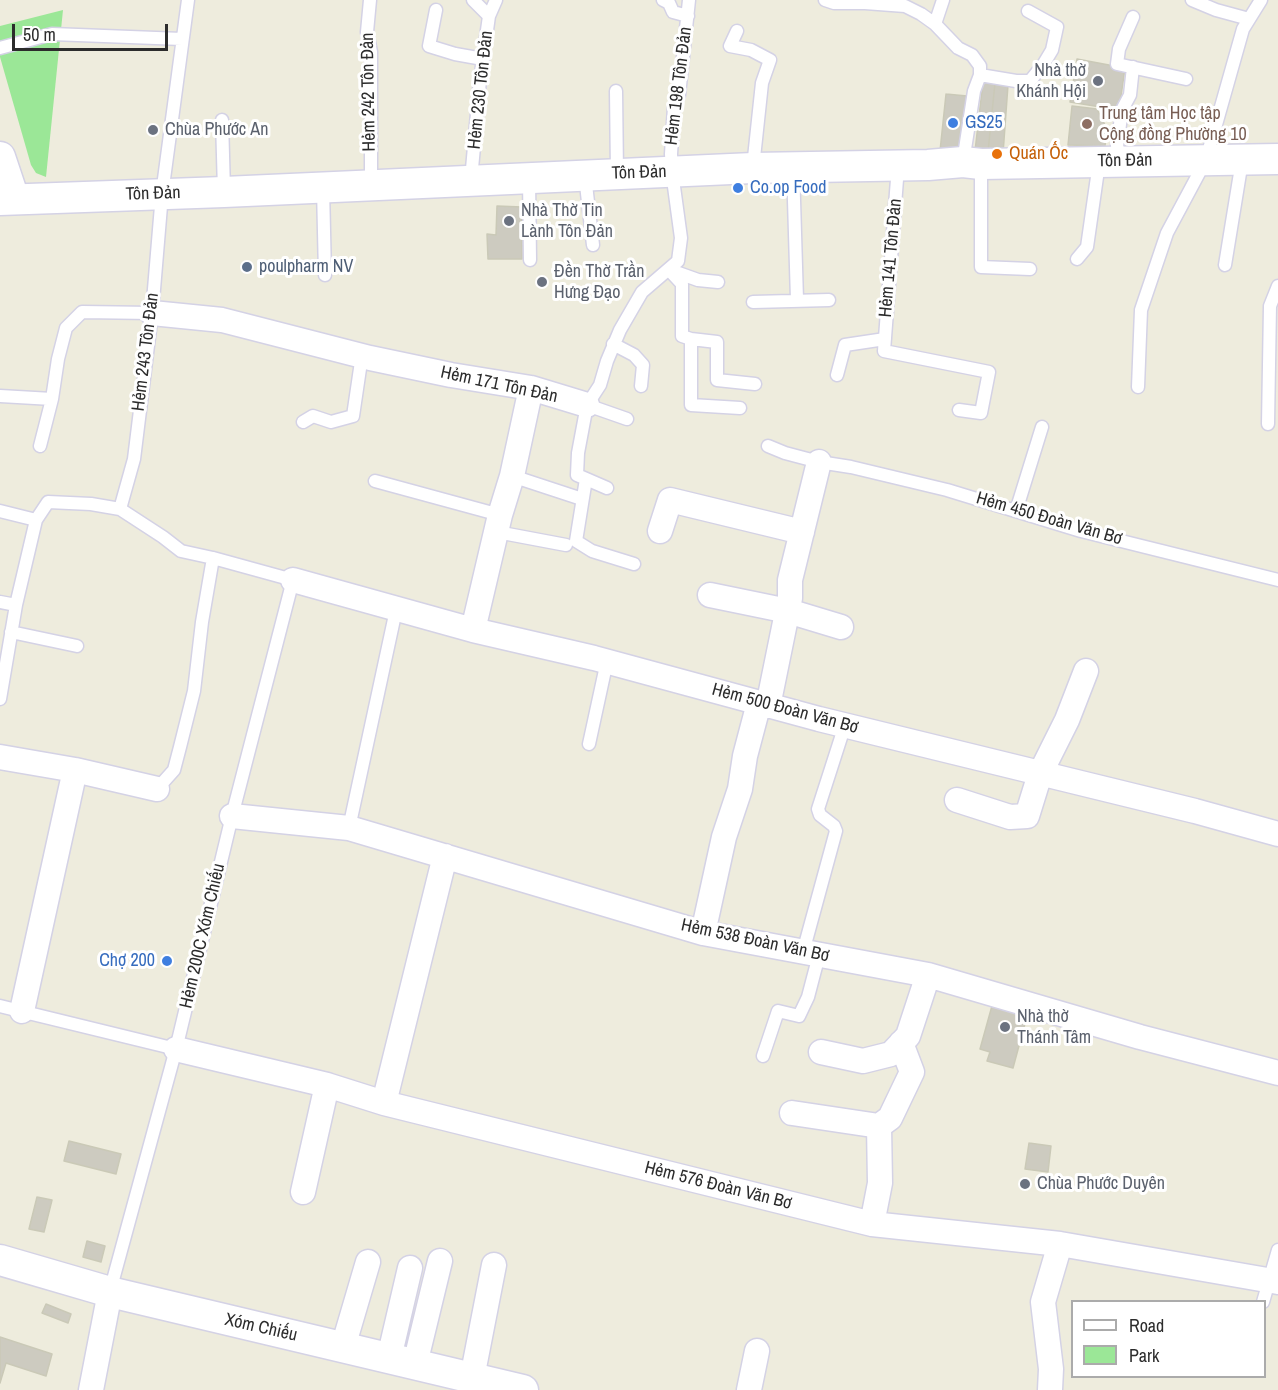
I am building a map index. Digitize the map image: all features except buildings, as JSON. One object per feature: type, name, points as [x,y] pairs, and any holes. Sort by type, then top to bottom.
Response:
[{"type":"street","points":[[0,157],[7,200]]},
{"type":"street","name":"Tôn Đản","points":[[7,200],[753,168],[1278,159]]},
{"type":"street","name":"Hẻm 171 Tôn Đản","points":[[152,314],[222,320],[451,375],[531,388],[587,405]]},
{"type":"street","points":[[472,630],[512,476],[531,388]]},
{"type":"street","points":[[703,933],[724,837],[740,789],[745,756],[764,704],[788,610],[790,580],[819,462]]},
{"type":"street","points":[[660,531],[670,500],[802,532]]},
{"type":"street","name":"Hẻm 500 Đoàn Văn Bơ","points":[[294,580],[472,630],[607,661],[845,725],[1195,811],[1278,834]]},
{"type":"street","points":[[710,595],[788,610],[842,627]]},
{"type":"street","points":[[957,800],[1010,817],[1027,816],[1040,774],[1067,720],[1086,671]]},
{"type":"street","points":[[0,757],[75,770],[157,789]]},
{"type":"street","points":[[11,1008],[75,770]]},
{"type":"street","name":"Hẻm 538 Đoàn Văn Bơ","points":[[232,816],[349,828],[703,933],[928,975],[1140,1037],[1278,1073]]},
{"type":"street","points":[[384,1103],[445,856]]},
{"type":"street","points":[[821,1052],[863,1061],[891,1054],[908,1036],[928,975]]},
{"type":"street","points":[[792,1113],[879,1126],[890,1118],[912,1072],[901,1043]]},
{"type":"street","name":"Hẻm 576 Đoàn Văn Bơ","points":[[176,1049],[327,1085],[384,1103],[872,1224],[1060,1244],[1270,1288]]},
{"type":"street","points":[[303,1192],[327,1085]]},
{"type":"street","points":[[872,1224],[880,1183],[879,1126]]},
{"type":"street","points":[[1050,1390],[1051,1369],[1043,1302],[1060,1244]]},
{"type":"street","name":"Xóm Chiếu","points":[[0,1260],[110,1292],[520,1390]]},
{"type":"street","points":[[402,1361],[440,1261]]},
{"type":"street","points":[[343,1347],[368,1262]]},
{"type":"street","points":[[472,1378],[494,1265]]},
{"type":"street","points":[[402,1361],[410,1268]]},
{"type":"street","points":[[91,1390],[110,1292]]},
{"type":"street","points":[[749,1390],[758,1351]]},
{"type":"lane","name":"Hẻm 243 Tôn Đản","points":[[120,509],[134,459],[152,314],[162,194],[188,0]]},
{"type":"lane","name":"Hẻm 242 Tôn Đản","points":[[370,0],[367,32],[371,52],[371,184]]},
{"type":"lane","points":[[473,0],[489,16]]},
{"type":"lane","name":"Hẻm 230 Tôn Đản","points":[[471,180],[483,59],[489,16],[496,0]]},
{"type":"lane","points":[[663,0],[669,3],[673,12],[688,16]]},
{"type":"lane","name":"Hẻm 198 Tôn Đản","points":[[672,172],[674,107],[679,94],[689,0]]},
{"type":"lane","points":[[825,0],[834,3],[886,2],[905,6],[936,24],[958,48],[972,55],[980,66],[980,75],[974,91],[972,163],[981,267],[1030,269]]},
{"type":"lane","points":[[936,24],[943,0]]},
{"type":"lane","points":[[1192,0],[1216,10],[1249,19]]},
{"type":"lane","points":[[1138,387],[1141,310],[1167,233],[1206,160],[1243,29],[1261,0]]},
{"type":"lane","points":[[436,10],[429,46],[483,59]]},
{"type":"lane","points":[[980,75],[1030,81],[1043,65],[1052,50],[1057,27],[1028,11]]},
{"type":"lane","points":[[1133,17],[1119,49],[1117,63],[1186,79]]},
{"type":"lane","points":[[737,31],[730,46],[751,50],[770,60],[762,83],[753,168]]},
{"type":"lane","points":[[0,48],[52,34],[182,39]]},
{"type":"lane","points":[[1077,259],[1087,247],[1111,161],[1118,146],[1122,110],[1130,95],[1134,68]]},
{"type":"lane","points":[[616,91],[617,174]]},
{"type":"lane","points":[[222,120],[224,192]]},
{"type":"lane","points":[[1225,265],[1243,160]]},
{"type":"lane","name":"Hẻm 141 Tôn Đản","points":[[884,345],[898,165]]},
{"type":"lane","points":[[792,167],[797,300]]},
{"type":"lane","points":[[607,488],[577,476],[578,453],[587,405],[600,385],[614,344],[642,292],[678,261],[681,238],[672,172]]},
{"type":"lane","points":[[584,175],[593,245]]},
{"type":"lane","points":[[530,178],[530,260]]},
{"type":"lane","points":[[323,187],[325,275]]},
{"type":"lane","points":[[669,270],[698,280],[718,282]]},
{"type":"lane","points":[[669,270],[682,284],[682,336],[717,342],[717,380],[755,384]]},
{"type":"lane","points":[[1268,424],[1273,398],[1270,306],[1278,286]]},
{"type":"lane","points":[[753,302],[830,300]]},
{"type":"lane","points":[[40,446],[66,328],[82,312],[152,314]]},
{"type":"lane","points":[[691,339],[691,405],[740,408]]},
{"type":"lane","points":[[614,344],[634,355],[643,365],[641,386]]},
{"type":"lane","points":[[837,375],[845,345],[884,345],[989,372],[981,413],[959,410]]},
{"type":"lane","points":[[303,422],[313,416],[331,422],[353,416],[362,355]]},
{"type":"lane","points":[[0,396],[52,399]]},
{"type":"lane","points":[[587,405],[627,419]]},
{"type":"lane","points":[[1016,511],[1042,427]]},
{"type":"lane","name":"Hẻm 450 Đoàn Văn Bơ","points":[[768,446],[819,462],[851,467],[947,490],[1081,531],[1278,580]]},
{"type":"lane","points":[[512,476],[582,499]]},
{"type":"lane","points":[[586,479],[576,541],[592,551],[634,564]]},
{"type":"lane","points":[[375,481],[566,545]]},
{"type":"lane","points":[[0,699],[16,605],[36,520],[48,502],[91,504],[120,509],[180,551],[294,580]]},
{"type":"lane","points":[[0,511],[36,520]]},
{"type":"lane","points":[[157,789],[174,770],[194,691],[202,622],[213,558]]},
{"type":"lane","name":"Hẻm 200C Xóm Chiếu","points":[[110,1292],[176,1049],[232,816],[294,580]]},
{"type":"lane","points":[[0,602],[16,605]]},
{"type":"lane","points":[[349,828],[396,610]]},
{"type":"lane","points":[[11,632],[77,646]]},
{"type":"lane","points":[[588,744],[607,661]]},
{"type":"lane","points":[[763,1056],[778,1011],[799,1016],[808,997],[811,953],[836,831],[834,826],[820,815],[818,809],[845,725]]},
{"type":"lane","points":[[11,1008],[176,1049]]},
{"type":"lane","points":[[1270,1288],[1278,1250]]},
{"type":"green space","points":[[63,10],[46,177],[36,173],[31,165],[0,57],[0,26]]},
{"type":"place","name":"Nhà thờ Khánh Hội","points":[[1098,81]]},
{"type":"place","name":"GS25","points":[[953,123]]},
{"type":"place","name":"Trung tâm Học tập Cộng đồng Phường 10","points":[[1087,124]]},
{"type":"place","name":"Chùa Phước An","points":[[153,130]]},
{"type":"place","name":"Quán Ốc","points":[[997,154]]},
{"type":"place","name":"Co.op Food","points":[[738,188]]},
{"type":"place","name":"Nhà Thờ Tin Lành Tôn Đản","points":[[509,221]]},
{"type":"place","name":"poulpharm NV","points":[[247,267]]},
{"type":"place","name":"Đền Thờ Trần Hưng Đạo","points":[[542,282]]},
{"type":"place","name":"Chợ 200","points":[[167,961]]},
{"type":"place","name":"Nhà thờ Thánh Tâm","points":[[1005,1027]]},
{"type":"place","name":"Chùa Phước Duyên","points":[[1025,1184]]}]
